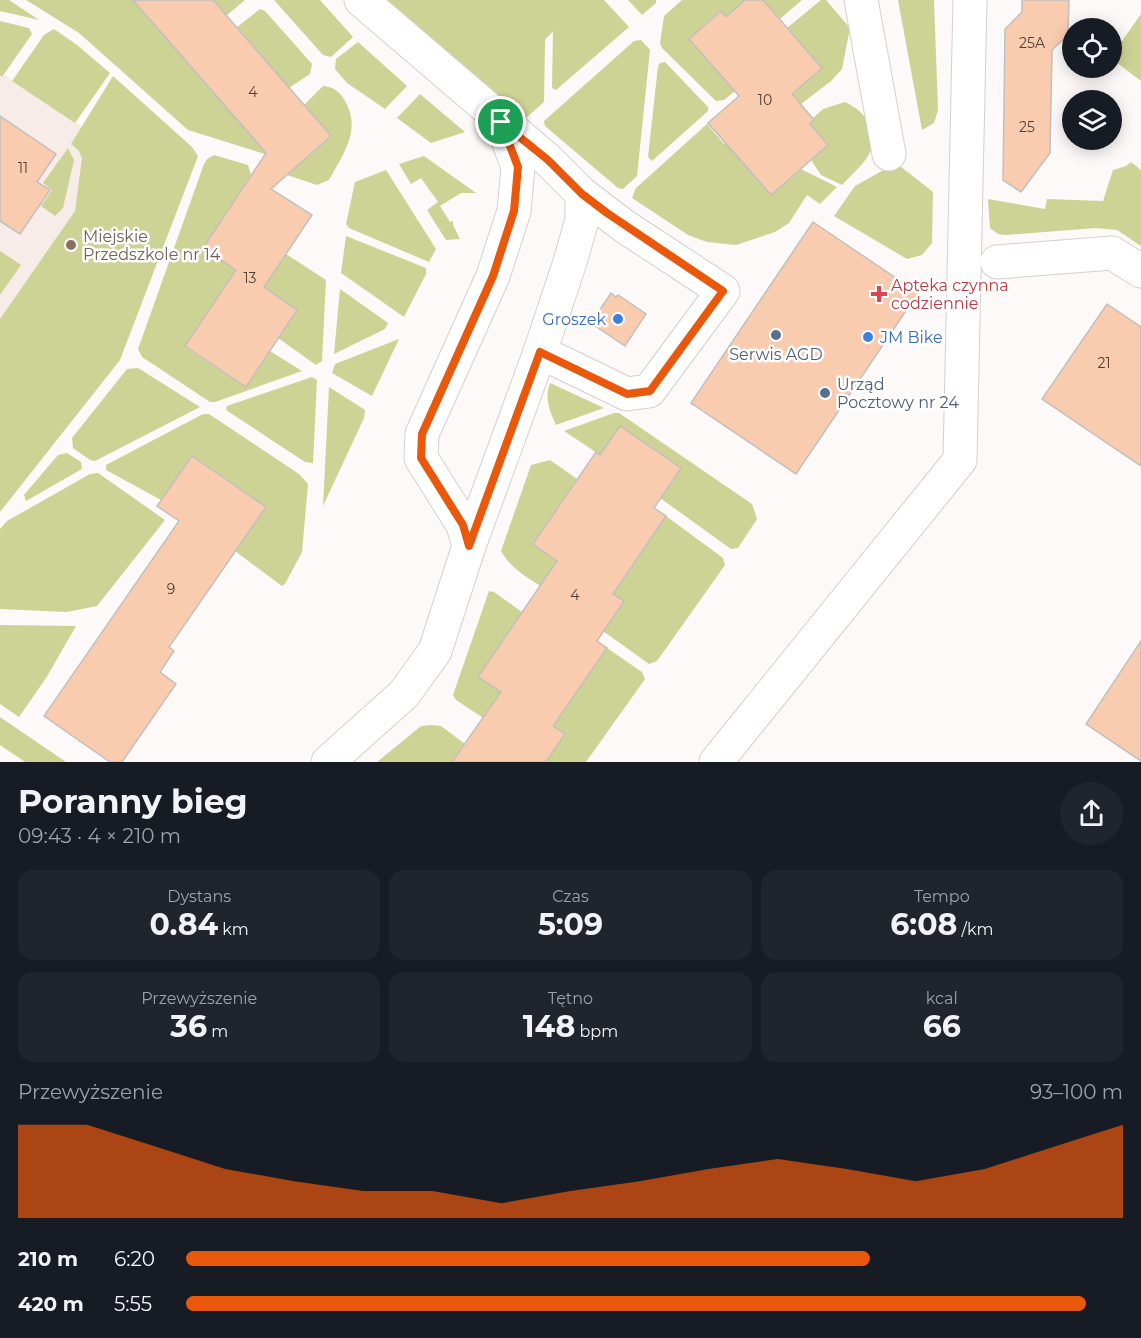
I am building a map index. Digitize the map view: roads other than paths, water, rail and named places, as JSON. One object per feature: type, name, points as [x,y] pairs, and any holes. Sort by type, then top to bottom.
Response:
[{"type":"street","points":[[361,0],[548,160],[582,194],[624,226],[723,291],[650,391],[627,394],[540,352]]},
{"type":"street","points":[[861,0],[889,154]]},
{"type":"street","points":[[716,762],[960,460],[970,0]]},
{"type":"street","points":[[469,546],[463,525],[421,458],[422,434],[493,276],[514,211],[518,167],[501,122]]},
{"type":"street","points":[[328,762],[404,694],[435,651],[469,546],[540,352],[582,220],[582,194]]},
{"type":"street","points":[[997,262],[1112,253],[1141,271]]},
{"type":"place","name":"Miejskie Przedszkole nr 14","points":[[71,245]]},
{"type":"place","name":"Apteka czynna codziennie","points":[[879,294]]},
{"type":"place","name":"Groszek","points":[[618,319]]},
{"type":"place","name":"Serwis AGD","points":[[776,335]]},
{"type":"place","name":"JM Bike","points":[[868,337]]},
{"type":"place","name":"Urząd Pocztowy nr 24","points":[[825,393]]}]
